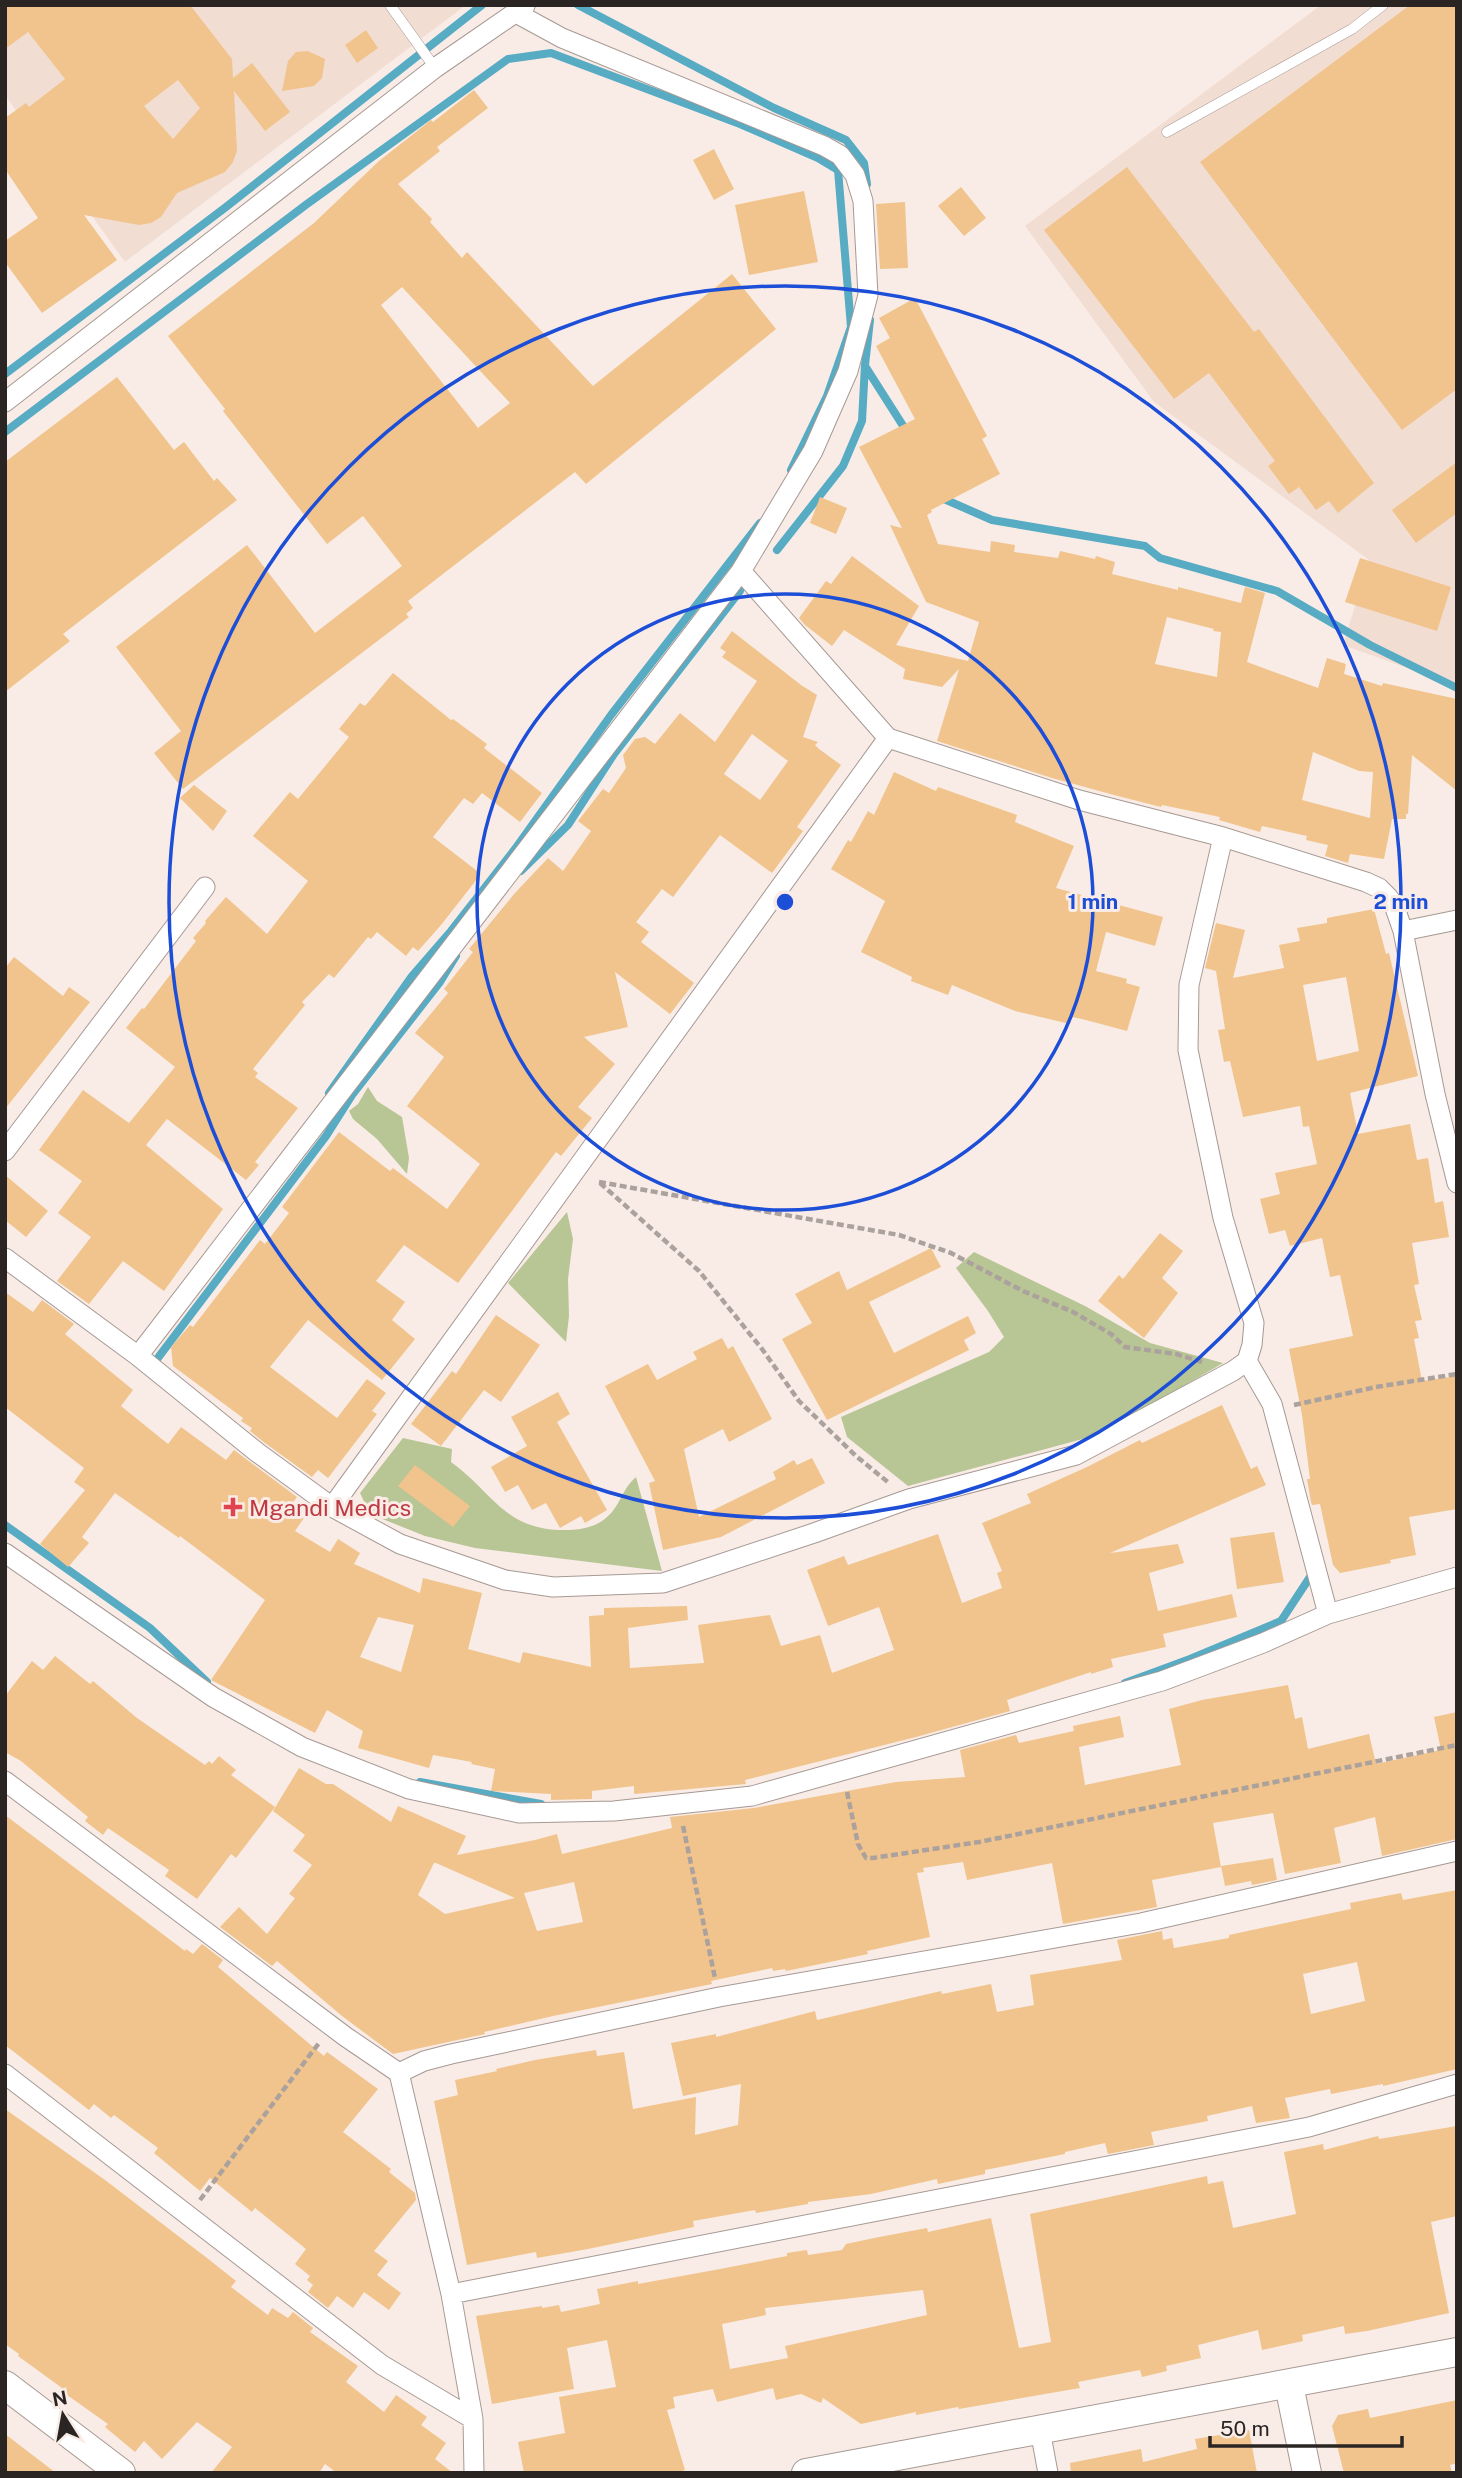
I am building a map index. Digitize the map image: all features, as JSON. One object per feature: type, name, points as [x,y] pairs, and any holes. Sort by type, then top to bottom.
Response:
[{"type":"street","points":[[5,402],[435,68],[521,9],[562,38],[824,146],[840,155],[855,175],[863,201],[867,296],[848,371],[813,452],[741,571],[138,1356]]},
{"type":"street","points":[[741,571],[888,738],[1079,800],[1223,837],[1379,888],[1394,905],[1403,931],[1435,1094],[1457,1183]]},
{"type":"street","points":[[332,1507],[570,1174],[888,738]]},
{"type":"street","points":[[5,1258],[138,1356],[258,1454],[332,1507],[400,1544],[505,1580],[553,1587],[663,1583],[909,1499],[1076,1455],[1240,1366],[1252,1345],[1254,1323],[1223,1218],[1188,1051],[1189,985],[1223,837]]},
{"type":"street","points":[[5,1151],[205,887]]},
{"type":"street","points":[[1403,931],[1457,920]]},
{"type":"street","points":[[1240,1366],[1272,1404],[1328,1614]]},
{"type":"street","points":[[5,1553],[224,1703],[302,1747],[409,1789],[519,1813],[614,1811],[752,1796],[1162,1681],[1263,1643],[1328,1614],[1457,1577]]},
{"type":"street","points":[[5,1781],[346,2037],[399,2073],[452,2294],[472,2418],[474,2473]]},
{"type":"street","points":[[399,2073],[424,2061],[451,2053],[719,1997],[1141,1923],[1457,1852]]},
{"type":"street","points":[[5,2074],[382,2365],[472,2418]]},
{"type":"street","points":[[452,2294],[1309,2127],[1457,2084]]},
{"type":"street","points":[[806,2473],[1457,2352]]},
{"type":"street","points":[[5,2385],[121,2473]]},
{"type":"street","points":[[1289,2385],[1307,2473]]},
{"type":"street","points":[[1040,2430],[1048,2473]]},
{"type":"lane","points":[[390,5],[435,68]]},
{"type":"lane","points":[[1167,132],[1352,29],[1383,5]]},
{"type":"path","points":[[570,1174],[599,1182],[899,1235],[951,1253],[1023,1291],[1073,1312],[1111,1334],[1125,1347],[1240,1366]]},
{"type":"path","points":[[599,1182],[699,1270],[762,1349],[799,1401],[856,1456],[909,1499]]},
{"type":"path","points":[[1272,1404],[1301,1405],[1377,1387],[1457,1374]]},
{"type":"path","points":[[843,1772],[858,1844],[866,1858],[979,1842],[1457,1745]]},
{"type":"path","points":[[678,1804],[719,1997]]},
{"type":"path","points":[[189,2216],[332,2025]]},
{"type":"shaded area","points":[[5,5],[466,5],[125,262],[5,95]]},
{"type":"shaded area","points":[[1321,5],[1457,5],[1457,686],[1343,645],[1369,560],[1154,402],[1025,226]]},
{"type":"green space","points":[[368,1087],[377,1101],[402,1117],[409,1158],[407,1174],[377,1139],[353,1119],[349,1111],[358,1104]]},
{"type":"green space","points":[[567,1212],[573,1239],[568,1279],[569,1316],[566,1342],[508,1283]]},
{"type":"green space","points":[[974,1252],[1085,1306],[1150,1343],[1223,1363],[1101,1434],[908,1486],[847,1437],[841,1417],[989,1352],[1004,1337],[956,1268]]},
{"type":"green space","points":[[403,1438],[452,1449],[451,1462],[503,1509],[530,1525],[547,1529],[575,1530],[598,1524],[612,1512],[636,1477],[662,1571],[475,1548],[425,1536],[370,1514],[360,1493]]},
{"type":"building","points":[[5,5],[190,5],[232,59],[233,78],[252,63],[290,112],[265,131],[234,91],[237,151],[225,172],[177,193],[161,217],[151,223],[139,225],[84,215],[117,260],[42,313],[5,262],[5,241],[38,218],[5,169],[5,118],[26,103],[29,107],[65,79],[28,32],[5,49]],"holes":[[[178,80],[200,108],[173,139],[144,106]]]},
{"type":"building","points":[[1410,5],[1457,5],[1457,389],[1402,430],[1200,162]]},
{"type":"building","points":[[366,30],[378,48],[357,63],[345,45]]},
{"type":"building","points":[[308,51],[325,59],[322,78],[314,86],[282,91],[288,61],[296,52]]},
{"type":"building","points":[[474,90],[488,108],[437,147],[440,151],[398,184],[432,219],[430,222],[462,258],[467,252],[593,386],[732,274],[776,329],[586,484],[575,472],[408,601],[413,608],[406,614],[409,617],[183,789],[154,753],[181,731],[116,647],[247,545],[315,633],[402,566],[363,516],[327,544],[168,336],[314,223],[379,161],[431,120],[433,122]],"holes":[[[402,287],[510,403],[478,428],[381,305]]]},
{"type":"building","points":[[714,149],[734,189],[714,200],[693,160]]},
{"type":"building","points":[[1127,167],[1254,332],[1259,329],[1374,483],[1338,513],[1329,501],[1316,510],[1299,487],[1289,494],[1268,466],[1275,461],[1209,373],[1174,399],[1044,230]]},
{"type":"building","points":[[961,187],[986,218],[964,236],[938,206]]},
{"type":"building","points":[[804,191],[818,262],[749,275],[735,205]]},
{"type":"building","points":[[905,202],[908,268],[880,269],[876,204]]},
{"type":"building","points":[[915,298],[987,436],[982,439],[1000,474],[931,510],[927,515],[938,544],[990,552],[991,541],[1015,545],[1014,552],[1058,558],[1060,551],[1095,559],[1096,556],[1115,562],[1112,574],[1241,603],[1245,587],[1265,593],[1247,662],[1318,688],[1327,658],[1346,664],[1344,674],[1382,686],[1383,683],[1457,699],[1457,791],[1412,755],[1408,814],[1406,819],[1392,819],[1384,859],[1350,854],[1348,863],[1325,856],[1328,845],[1306,840],[1307,836],[1262,826],[1260,832],[1219,820],[1220,817],[1162,805],[1161,807],[1114,795],[937,741],[959,669],[942,687],[903,679],[905,669],[844,630],[832,646],[799,618],[826,581],[831,584],[852,556],[919,606],[896,645],[968,661],[979,622],[926,602],[890,525],[902,528],[859,447],[915,419],[876,346],[890,338],[879,318]],"holes":[[[1167,617],[1221,632],[1217,677],[1155,664]],[[1313,752],[1359,771],[1373,772],[1370,818],[1302,800]]]},
{"type":"building","points":[[117,377],[174,450],[184,442],[214,481],[217,478],[237,500],[63,634],[70,641],[5,692],[5,462]]},
{"type":"building","points":[[1457,462],[1457,513],[1416,543],[1392,510]]},
{"type":"building","points":[[820,497],[847,508],[836,534],[810,523]]},
{"type":"building","points":[[1360,558],[1451,587],[1437,631],[1345,602]]},
{"type":"building","points":[[732,631],[817,695],[803,737],[818,742],[815,745],[819,749],[841,765],[797,827],[803,831],[772,873],[720,835],[673,897],[662,889],[636,922],[649,932],[641,942],[694,983],[670,1014],[615,972],[628,1027],[584,1037],[615,1064],[578,1107],[592,1118],[561,1156],[556,1152],[458,1283],[404,1245],[376,1281],[405,1302],[392,1320],[415,1339],[382,1380],[308,1320],[270,1367],[337,1418],[367,1379],[386,1393],[372,1411],[377,1414],[328,1478],[318,1470],[312,1477],[250,1431],[252,1428],[241,1421],[243,1418],[173,1366],[171,1347],[190,1325],[193,1327],[260,1240],[265,1244],[289,1213],[282,1207],[339,1132],[390,1171],[393,1168],[447,1209],[480,1164],[407,1106],[444,1057],[415,1033],[448,993],[444,989],[473,952],[469,949],[515,893],[548,858],[563,871],[591,831],[578,821],[603,789],[609,793],[626,768],[623,755],[635,739],[645,737],[655,744],[680,713],[715,742],[757,681],[722,657],[726,652],[720,648]],"holes":[[[752,734],[788,761],[760,800],[724,774]]]},
{"type":"building","points":[[393,673],[451,720],[487,744],[484,748],[542,793],[520,822],[482,793],[473,804],[464,798],[433,837],[481,874],[441,925],[418,951],[413,947],[406,956],[377,932],[371,939],[368,937],[334,978],[329,974],[302,1002],[305,1005],[253,1069],[258,1073],[255,1077],[298,1108],[255,1162],[259,1165],[246,1180],[167,1119],[146,1145],[223,1209],[164,1291],[123,1261],[89,1304],[57,1281],[91,1237],[58,1213],[82,1181],[39,1150],[83,1090],[129,1123],[175,1067],[126,1028],[142,1008],[144,1009],[196,941],[193,938],[226,897],[267,934],[308,881],[253,836],[290,792],[298,799],[349,737],[339,729],[360,703],[365,706]]},
{"type":"building","points":[[894,772],[936,791],[938,787],[1017,815],[1015,822],[1074,846],[1056,888],[1163,917],[1155,946],[1106,932],[1096,971],[1127,979],[1126,983],[1140,987],[1127,1031],[1072,1017],[1070,1024],[1015,1011],[952,985],[948,995],[911,981],[912,977],[861,952],[885,901],[831,869],[848,840],[851,842],[868,811],[874,815]]},
{"type":"building","points":[[194,785],[227,811],[213,831],[180,798]]},
{"type":"building","points":[[1374,909],[1386,954],[1389,953],[1418,1076],[1350,1093],[1358,1134],[1410,1124],[1417,1160],[1428,1158],[1435,1203],[1443,1201],[1449,1237],[1412,1243],[1419,1284],[1414,1285],[1422,1320],[1415,1321],[1419,1338],[1414,1339],[1422,1381],[1457,1376],[1457,1509],[1409,1517],[1416,1555],[1340,1573],[1333,1565],[1320,1504],[1312,1505],[1311,1502],[1302,1415],[1289,1349],[1353,1336],[1340,1275],[1330,1277],[1322,1238],[1290,1246],[1285,1230],[1269,1234],[1260,1199],[1280,1194],[1275,1173],[1317,1164],[1309,1126],[1303,1127],[1300,1106],[1243,1117],[1230,1061],[1224,1062],[1218,1030],[1225,1029],[1216,971],[1205,968],[1216,923],[1245,930],[1233,978],[1284,968],[1279,945],[1300,941],[1297,928],[1327,923],[1327,918]],"holes":[[[1346,977],[1359,1051],[1317,1061],[1303,985]]]},
{"type":"building","points":[[14,957],[63,996],[69,987],[90,1002],[5,1109],[5,968]]},
{"type":"building","points":[[5,1175],[48,1211],[26,1237],[5,1220]]},
{"type":"building","points":[[1160,1233],[1183,1251],[1162,1278],[1178,1293],[1144,1338],[1098,1301],[1119,1275],[1123,1279]]},
{"type":"building","points":[[931,1248],[941,1267],[869,1302],[894,1353],[968,1316],[976,1333],[964,1340],[969,1350],[827,1420],[782,1339],[812,1323],[795,1294],[839,1271],[847,1290]]},
{"type":"building","points":[[5,1292],[33,1312],[42,1300],[74,1324],[65,1334],[133,1390],[121,1406],[168,1444],[181,1427],[226,1460],[234,1450],[297,1497],[289,1508],[304,1518],[295,1531],[330,1552],[338,1539],[360,1553],[354,1564],[420,1593],[423,1578],[482,1593],[468,1649],[520,1663],[523,1652],[591,1667],[589,1616],[604,1615],[604,1608],[687,1606],[688,1620],[628,1628],[630,1668],[704,1663],[698,1625],[770,1615],[781,1646],[820,1635],[832,1673],[894,1650],[879,1607],[828,1626],[807,1570],[844,1556],[848,1565],[938,1534],[962,1603],[1002,1588],[997,1573],[1002,1571],[982,1523],[1031,1503],[1027,1494],[1140,1440],[1142,1443],[1222,1405],[1251,1469],[1257,1466],[1266,1485],[1110,1553],[1178,1544],[1184,1563],[1149,1573],[1158,1611],[1232,1594],[1237,1617],[1163,1634],[1166,1647],[1111,1659],[1113,1667],[1007,1700],[1010,1711],[745,1780],[746,1784],[634,1794],[634,1786],[592,1791],[592,1799],[551,1800],[551,1794],[491,1791],[495,1769],[471,1764],[472,1762],[433,1755],[429,1768],[358,1748],[363,1731],[327,1710],[315,1733],[211,1680],[265,1600],[180,1536],[179,1538],[115,1493],[82,1537],[89,1543],[68,1567],[40,1544],[85,1490],[74,1482],[84,1468],[5,1407]],"holes":[[[378,1617],[414,1625],[401,1672],[360,1657]]]},
{"type":"building","points":[[496,1315],[540,1345],[501,1402],[484,1390],[441,1446],[411,1424],[452,1371],[456,1374]]},
{"type":"building","points":[[722,1338],[728,1349],[733,1346],[772,1419],[729,1442],[723,1429],[684,1449],[699,1517],[776,1479],[773,1472],[794,1460],[797,1465],[812,1458],[825,1483],[721,1537],[663,1550],[649,1483],[655,1481],[605,1386],[648,1364],[657,1380],[697,1359],[693,1352]]},
{"type":"building","points":[[558,1392],[570,1414],[557,1422],[607,1510],[585,1523],[581,1516],[560,1528],[546,1503],[532,1510],[518,1485],[505,1492],[491,1467],[527,1446],[511,1417]]},
{"type":"building","points":[[415,1465],[470,1506],[453,1527],[398,1486]]},
{"type":"building","points":[[1274,1532],[1284,1582],[1237,1589],[1230,1538]]},
{"type":"building","points":[[55,1656],[90,1684],[93,1681],[137,1718],[205,1765],[209,1761],[212,1764],[219,1756],[236,1770],[231,1775],[275,1807],[236,1858],[231,1854],[197,1899],[165,1876],[169,1870],[108,1828],[103,1835],[85,1821],[88,1817],[21,1761],[5,1752],[5,1696],[32,1661],[43,1670]]},
{"type":"building","points":[[1288,1685],[1295,1719],[1302,1717],[1308,1749],[1369,1734],[1376,1764],[1441,1750],[1434,1717],[1457,1712],[1457,1839],[1382,1856],[1375,1817],[1334,1828],[1341,1863],[1285,1874],[1273,1813],[1213,1823],[1221,1867],[1152,1880],[1157,1907],[1063,1924],[1052,1863],[967,1880],[963,1862],[923,1868],[924,1872],[917,1873],[930,1937],[867,1951],[868,1954],[786,1971],[773,1971],[772,1968],[711,1981],[712,1984],[553,2016],[393,2054],[342,2016],[277,1961],[272,1966],[220,1927],[239,1907],[267,1934],[295,1898],[289,1894],[312,1865],[293,1851],[305,1835],[273,1811],[299,1768],[326,1784],[333,1784],[391,1822],[398,1806],[466,1836],[457,1855],[557,1834],[562,1854],[672,1828],[670,1817],[754,1808],[896,1782],[965,1777],[960,1750],[1016,1735],[1019,1743],[1074,1731],[1073,1726],[1120,1716],[1124,1737],[1079,1747],[1085,1785],[1181,1765],[1169,1709],[1202,1700]],"holes":[[[436,1863],[515,1898],[445,1914],[418,1895]],[[574,1882],[583,1922],[537,1931],[524,1893]]]},
{"type":"building","points":[[5,1815],[185,1951],[186,1949],[193,1954],[202,1944],[223,1960],[218,1967],[324,2056],[327,2052],[378,2089],[343,2132],[391,2169],[389,2172],[415,2193],[416,2200],[374,2251],[388,2261],[377,2275],[401,2293],[389,2310],[364,2292],[353,2308],[337,2296],[328,2308],[308,2292],[313,2285],[307,2280],[310,2276],[295,2264],[306,2249],[255,2208],[252,2212],[210,2178],[200,2191],[154,2153],[158,2148],[114,2115],[111,2118],[94,2104],[89,2110],[5,2045]]},
{"type":"building","points":[[1273,1858],[1277,1880],[1252,1885],[1251,1881],[1225,1886],[1221,1866]]},
{"type":"building","points":[[1457,1890],[1457,2069],[1383,2086],[1331,2094],[1330,2089],[1285,2098],[1290,2118],[1256,2123],[1252,2106],[1207,2116],[1208,2121],[1151,2132],[1154,2145],[1108,2154],[1105,2143],[985,2170],[985,2174],[938,2184],[937,2179],[871,2194],[808,2202],[756,2213],[755,2210],[693,2221],[694,2227],[588,2249],[537,2258],[536,2252],[467,2265],[434,2101],[458,2095],[455,2080],[571,2054],[596,2050],[597,2056],[624,2052],[633,2109],[696,2097],[695,2135],[738,2125],[741,2084],[683,2096],[671,2043],[716,2034],[716,2037],[815,2011],[817,2020],[941,1991],[942,1994],[991,1984],[997,2012],[1034,2005],[1030,1975],[1122,1960],[1117,1940],[1162,1931],[1163,1940],[1172,1938],[1174,1948],[1351,1909],[1350,1903],[1401,1893],[1403,1900]],"holes":[[[1357,1962],[1365,2001],[1311,2014],[1303,1974]]]},
{"type":"building","points":[[5,2109],[105,2180],[207,2258],[236,2281],[231,2287],[268,2315],[272,2308],[288,2318],[293,2312],[313,2328],[310,2332],[358,2366],[346,2382],[384,2412],[396,2395],[427,2417],[421,2425],[446,2443],[435,2459],[453,2473],[337,2473],[325,2464],[319,2473],[211,2473],[232,2447],[197,2422],[162,2459],[144,2441],[135,2452],[105,2427],[108,2424],[60,2390],[62,2388],[5,2344]]},
{"type":"building","points":[[1457,2126],[1457,2216],[1431,2222],[1449,2313],[1345,2334],[1344,2326],[1302,2335],[1303,2341],[1262,2350],[1258,2330],[1198,2345],[1201,2358],[1166,2366],[1167,2371],[1142,2377],[1140,2370],[1078,2382],[1080,2388],[959,2409],[958,2407],[916,2415],[916,2412],[861,2424],[823,2398],[821,2403],[801,2394],[776,2400],[773,2388],[717,2402],[713,2389],[673,2397],[675,2408],[667,2410],[685,2470],[673,2473],[524,2473],[518,2442],[565,2433],[559,2397],[616,2387],[607,2340],[567,2348],[574,2389],[492,2404],[476,2316],[559,2305],[561,2312],[600,2304],[597,2289],[720,2269],[787,2256],[787,2253],[807,2250],[808,2255],[842,2250],[846,2244],[927,2228],[928,2232],[991,2218],[1019,2348],[1051,2342],[1030,2214],[1207,2176],[1208,2184],[1223,2181],[1233,2228],[1296,2214],[1284,2152],[1323,2144],[1324,2150],[1378,2136],[1379,2139]],"holes":[[[923,2290],[927,2315],[785,2346],[788,2358],[730,2369],[722,2324],[766,2315],[765,2308]]]},
{"type":"building","points":[[1457,2400],[1457,2463],[1450,2465],[1452,2473],[1344,2473],[1332,2426],[1338,2415],[1368,2409],[1370,2418]]},
{"type":"building","points":[[1249,2430],[1257,2473],[1071,2473],[1070,2463],[1141,2449],[1143,2462],[1197,2449],[1195,2439]]},
{"type":"building","points":[[5,2434],[56,2473],[5,2473]]},
{"type":"waterway","points":[[5,374],[226,207],[482,5]]},
{"type":"waterway","points":[[578,5],[774,108],[846,140],[864,163],[867,184]]},
{"type":"waterway","points":[[5,432],[307,204],[508,59],[551,53],[740,124],[818,158],[838,170],[851,327],[827,396],[791,470]]},
{"type":"waterway","points":[[777,550],[843,466],[862,421],[870,320]]},
{"type":"waterway","points":[[865,366],[907,432]]},
{"type":"waterway","points":[[942,495],[944,499],[992,520],[1145,546],[1160,558],[1277,591],[1370,645],[1457,688]]},
{"type":"waterway","points":[[329,1093],[412,976],[515,849],[611,715],[760,523]]},
{"type":"waterway","points":[[521,871],[568,825],[614,754],[740,591]]},
{"type":"waterway","points":[[151,1367],[326,1136],[352,1095],[440,982],[456,956]]},
{"type":"waterway","points":[[5,1525],[150,1628],[207,1682]]},
{"type":"waterway","points":[[1125,1683],[1281,1621],[1314,1571]]},
{"type":"waterway","points":[[420,1782],[541,1804]]},
{"type":"place","name":"Mgandi Medics","points":[[233,1507]]}]
